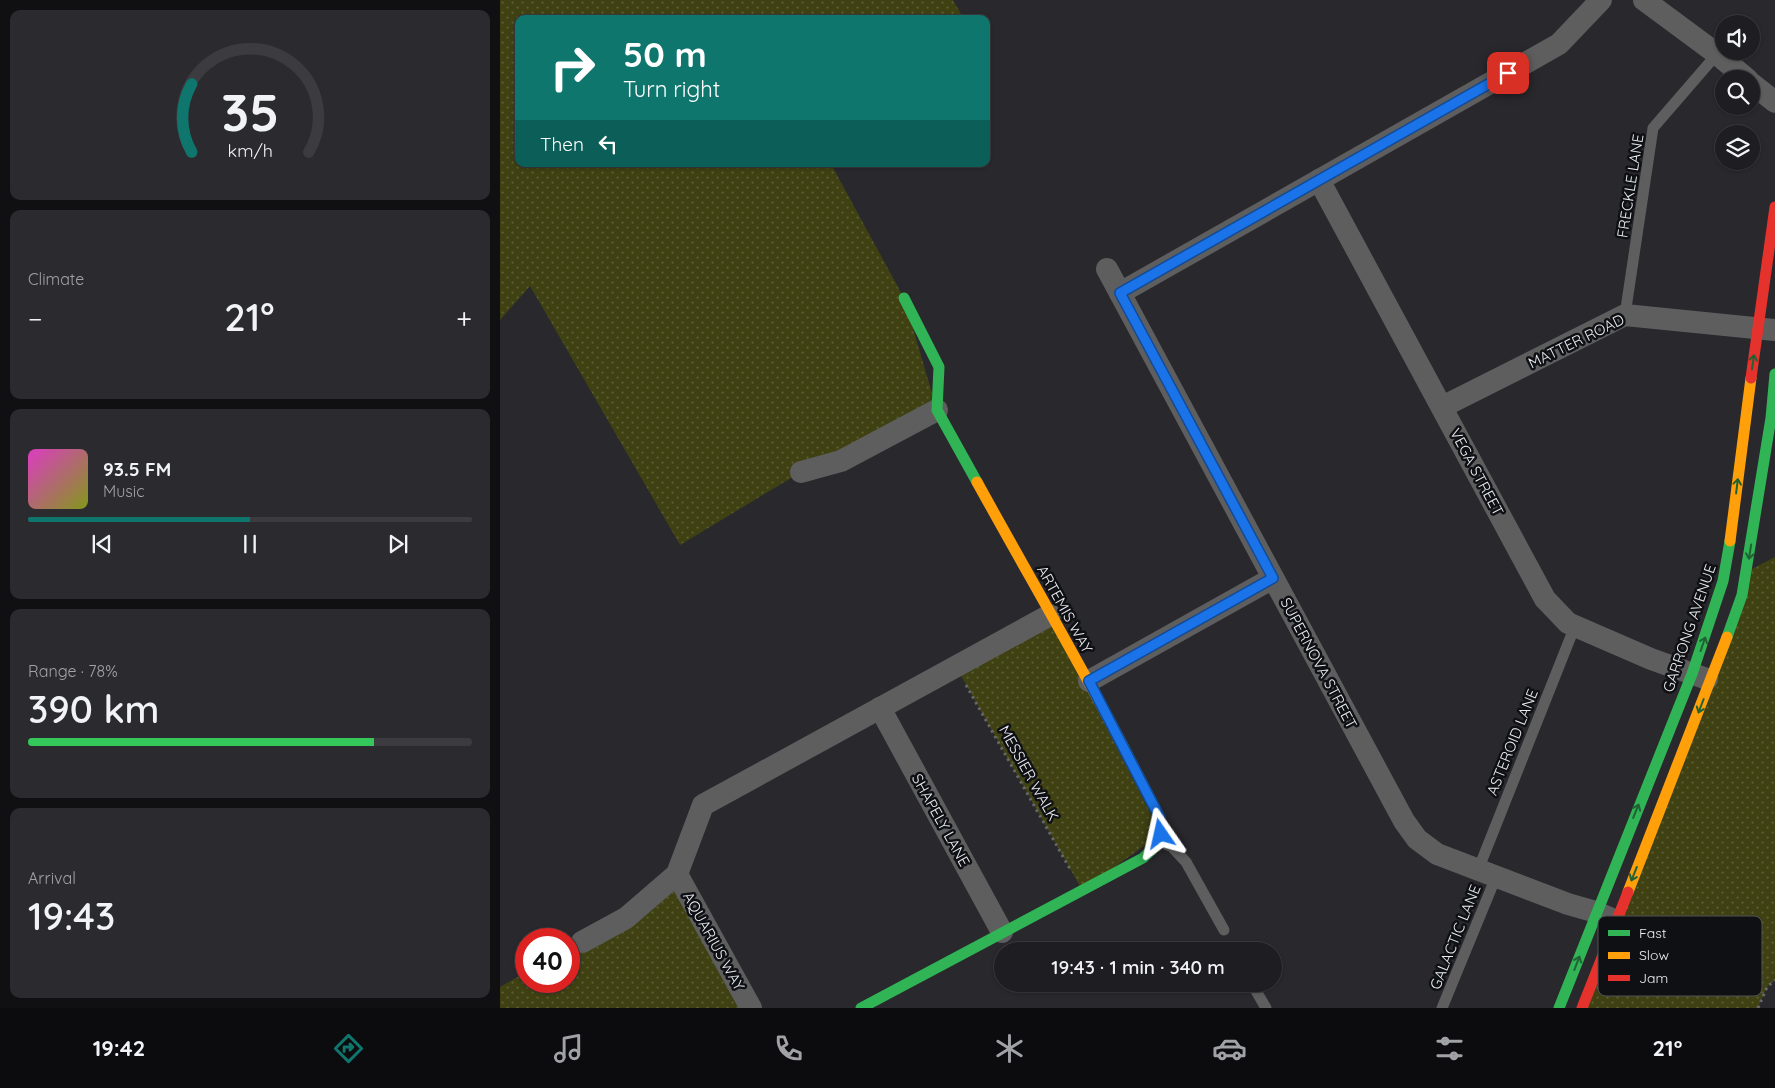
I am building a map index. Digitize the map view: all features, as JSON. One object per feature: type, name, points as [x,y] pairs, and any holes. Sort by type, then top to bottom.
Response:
[{"type":"street","points":[[1120,293],[1559,44],[1601,0]]},
{"type":"street","points":[[1644,0],[1715,53]]},
{"type":"street","points":[[1724,60],[1736,70]]},
{"type":"street","points":[[1760,90],[1775,102]]},
{"type":"street","name":"VEGA STREET","points":[[1318,180],[1545,599],[1568,623],[1651,659],[1701,677]]},
{"type":"street","name":"GARRONG AVENUE","points":[[1606,916],[1701,677],[1714,612],[1729,554],[1766,330],[1775,208]]},
{"type":"street","name":"SUPERNOVA STREET","points":[[1107,269],[1404,821],[1417,839],[1437,854],[1568,904],[1606,916]]},
{"type":"street","points":[[801,472],[841,461],[937,410],[939,367],[904,298]]},
{"type":"street","name":"MATTER ROAD","points":[[1442,407],[1626,315],[1766,330]]},
{"type":"street","name":"GARRONG AVENUE","points":[[1606,916],[1701,677],[1742,595],[1775,383]]},
{"type":"street","name":"ARTEMIS WAY","points":[[937,410],[1050,615],[1089,681],[1160,818],[1160,842]]},
{"type":"street","points":[[1089,681],[1273,578]]},
{"type":"street","points":[[582,942],[626,918],[677,874],[702,805],[1050,615]]},
{"type":"street","name":"SHAPELY LANE","points":[[880,708],[1002,932]]},
{"type":"street","points":[[861,1008],[1143,858],[1160,842]]},
{"type":"street","name":"AQUARIUS WAY","points":[[677,874],[751,1008]]},
{"type":"street","name":"GARRONG AVENUE","points":[[1559,1008],[1598,932]]},
{"type":"street","name":"GARRONG AVENUE","points":[[1582,1008],[1598,947]]},
{"type":"lane","name":"FRECKLE LANE","points":[[1626,315],[1654,128],[1715,56]]},
{"type":"lane","name":"ASTEROID LANE","points":[[1487,873],[1575,626]]},
{"type":"lane","points":[[1160,842],[1172,847],[1186,862],[1224,930]]},
{"type":"lane","name":"GALACTIC LANE","points":[[1442,1008],[1487,873]]},
{"type":"lane","points":[[1257,992],[1266,1008]]},
{"type":"path","name":"MESSIER WALK","points":[[956,667],[1082,890]]},
{"type":"path","points":[[1758,1008],[1767,988],[1775,980]]},
{"type":"shaded area","points":[[500,0],[953,0],[962,15],[515,15],[515,167],[833,167],[904,298],[937,410],[801,472],[680,545],[530,286],[500,320]]},
{"type":"shaded area","points":[[1775,557],[1775,980],[1767,987],[1758,1008],[1582,1008],[1598,965],[1598,996],[1762,996],[1762,916],[1617,916],[1746,572]]},
{"type":"shaded area","points":[[1050,615],[1161,834],[1082,890],[956,667]]},
{"type":"shaded area","points":[[677,874],[751,1008],[500,1008],[500,987],[515,978],[515,993],[580,993],[580,943],[626,918]]},
{"type":"traffic: fast","points":[[904,298],[939,367],[937,410],[977,482]]},
{"type":"traffic: fast","points":[[1727,637],[1742,595],[1771,418],[1775,374]]},
{"type":"traffic: fast","points":[[1559,1008],[1692,674],[1723,581],[1730,541]]},
{"type":"traffic: fast","points":[[861,1008],[1143,858],[1160,842],[1160,818],[1124,748]]},
{"type":"traffic: slow","points":[[1730,541],[1751,378]]},
{"type":"traffic: slow","points":[[977,482],[1124,748]]},
{"type":"traffic: slow","points":[[1628,892],[1727,637]]},
{"type":"traffic: jam","points":[[1751,378],[1775,207]]},
{"type":"traffic: jam","points":[[1618,916],[1628,892]]},
{"type":"traffic: jam","points":[[1582,1008],[1598,968]]},
{"type":"route","points":[[1161,834],[1160,818],[1089,681],[1273,578],[1120,293],[1508,73]]}]
